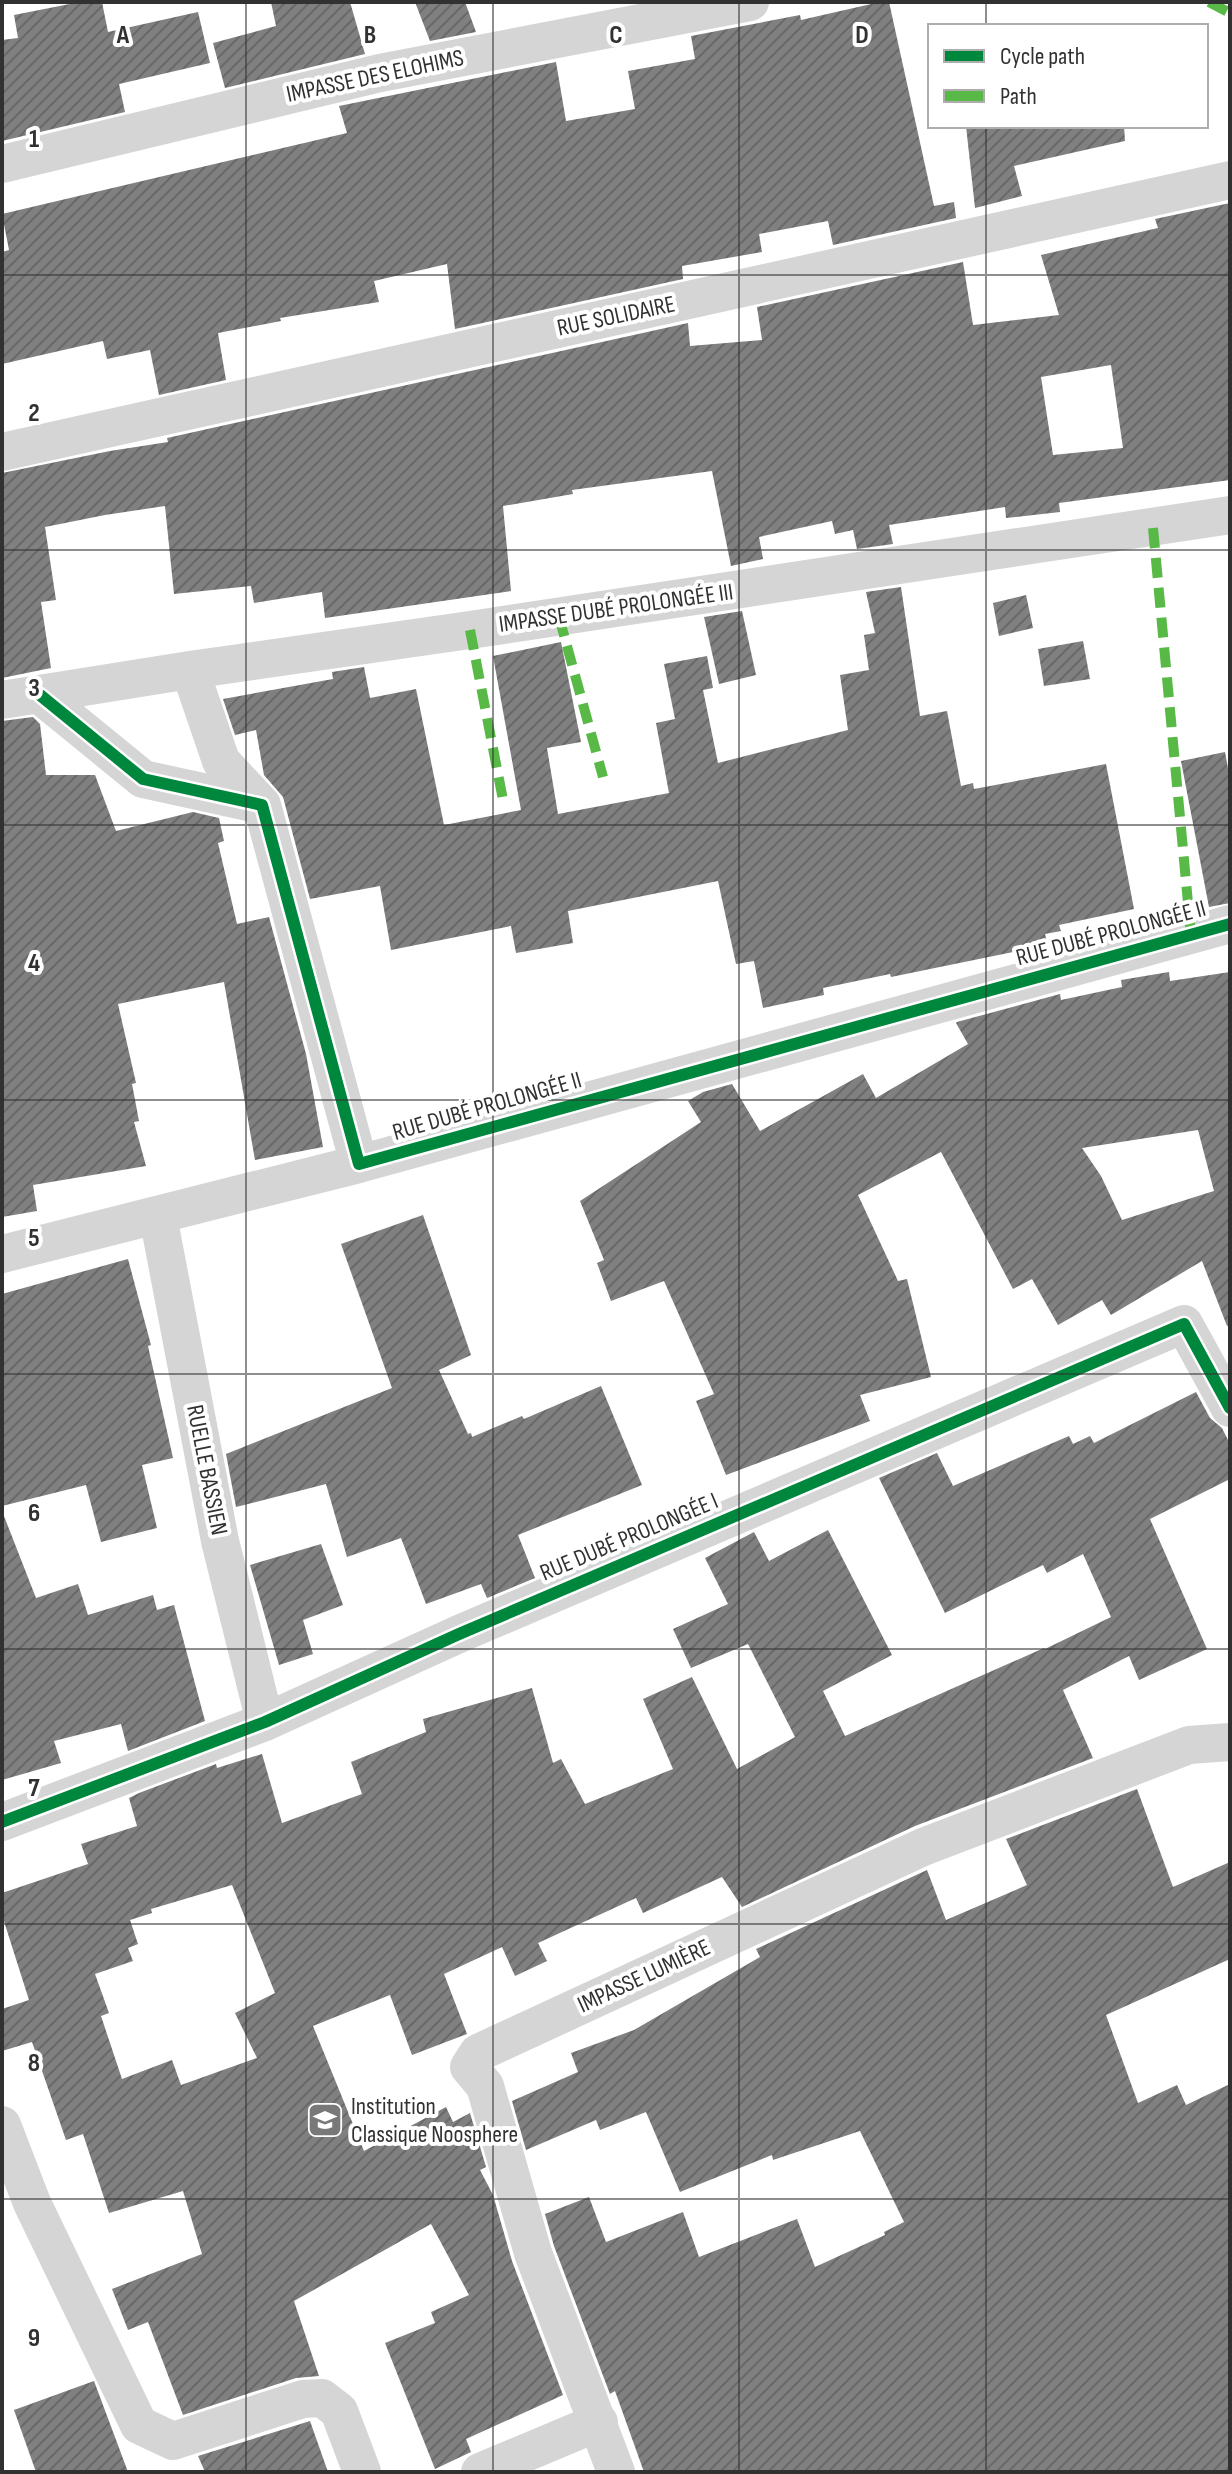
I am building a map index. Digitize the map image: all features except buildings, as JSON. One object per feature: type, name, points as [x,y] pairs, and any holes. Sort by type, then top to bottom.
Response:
[{"type":"street","name":"IMPASSE DES ELOHIMS","points":[[2,164],[380,73],[750,2]]},
{"type":"street","name":"RUE SOLIDAIRE","points":[[2,452],[1230,180]]},
{"type":"street","name":"IMPASSE DUBÉ PROLONGÉE III","points":[[2,700],[1230,515]]},
{"type":"street","points":[[190,670],[221,761],[262,805],[359,1164]]},
{"type":"street","points":[[40,695],[143,779],[262,805]]},
{"type":"street","name":"RUE DUBÉ PROLONGÉE II","points":[[2,1254],[359,1164],[1230,924]]},
{"type":"street","name":"RUELLE BASSIEN","points":[[158,1216],[220,1541],[265,1722]]},
{"type":"street","name":"RUE DUBÉ PROLONGÉE I","points":[[2,1822],[265,1722],[459,1634],[1184,1324],[1230,1408]]},
{"type":"street","name":"IMPASSE LUMIÈRE","points":[[616,2472],[533,2253],[485,2086],[469,2067],[478,2053],[923,1847],[1189,1745],[1230,1742]]},
{"type":"street","points":[[2,2125],[32,2203],[139,2425],[173,2441],[303,2399],[322,2398],[339,2411],[362,2472]]},
{"type":"street","points":[[480,2472],[599,2422]]},
{"type":"marked path","points":[[1209,2],[1230,13]]},
{"type":"marked path","points":[[1153,528],[1191,935]]},
{"type":"marked path","points":[[559,617],[603,777]]},
{"type":"marked path","points":[[470,630],[504,805]]},
{"type":"cycle path","points":[[40,695],[143,779],[262,805],[359,1164],[1230,924]]},
{"type":"cycle path","points":[[2,1822],[265,1722],[459,1634],[1184,1324],[1230,1408]]},
{"type":"place","name":"Institution Classique Noosphere","points":[[325,2120]]}]
